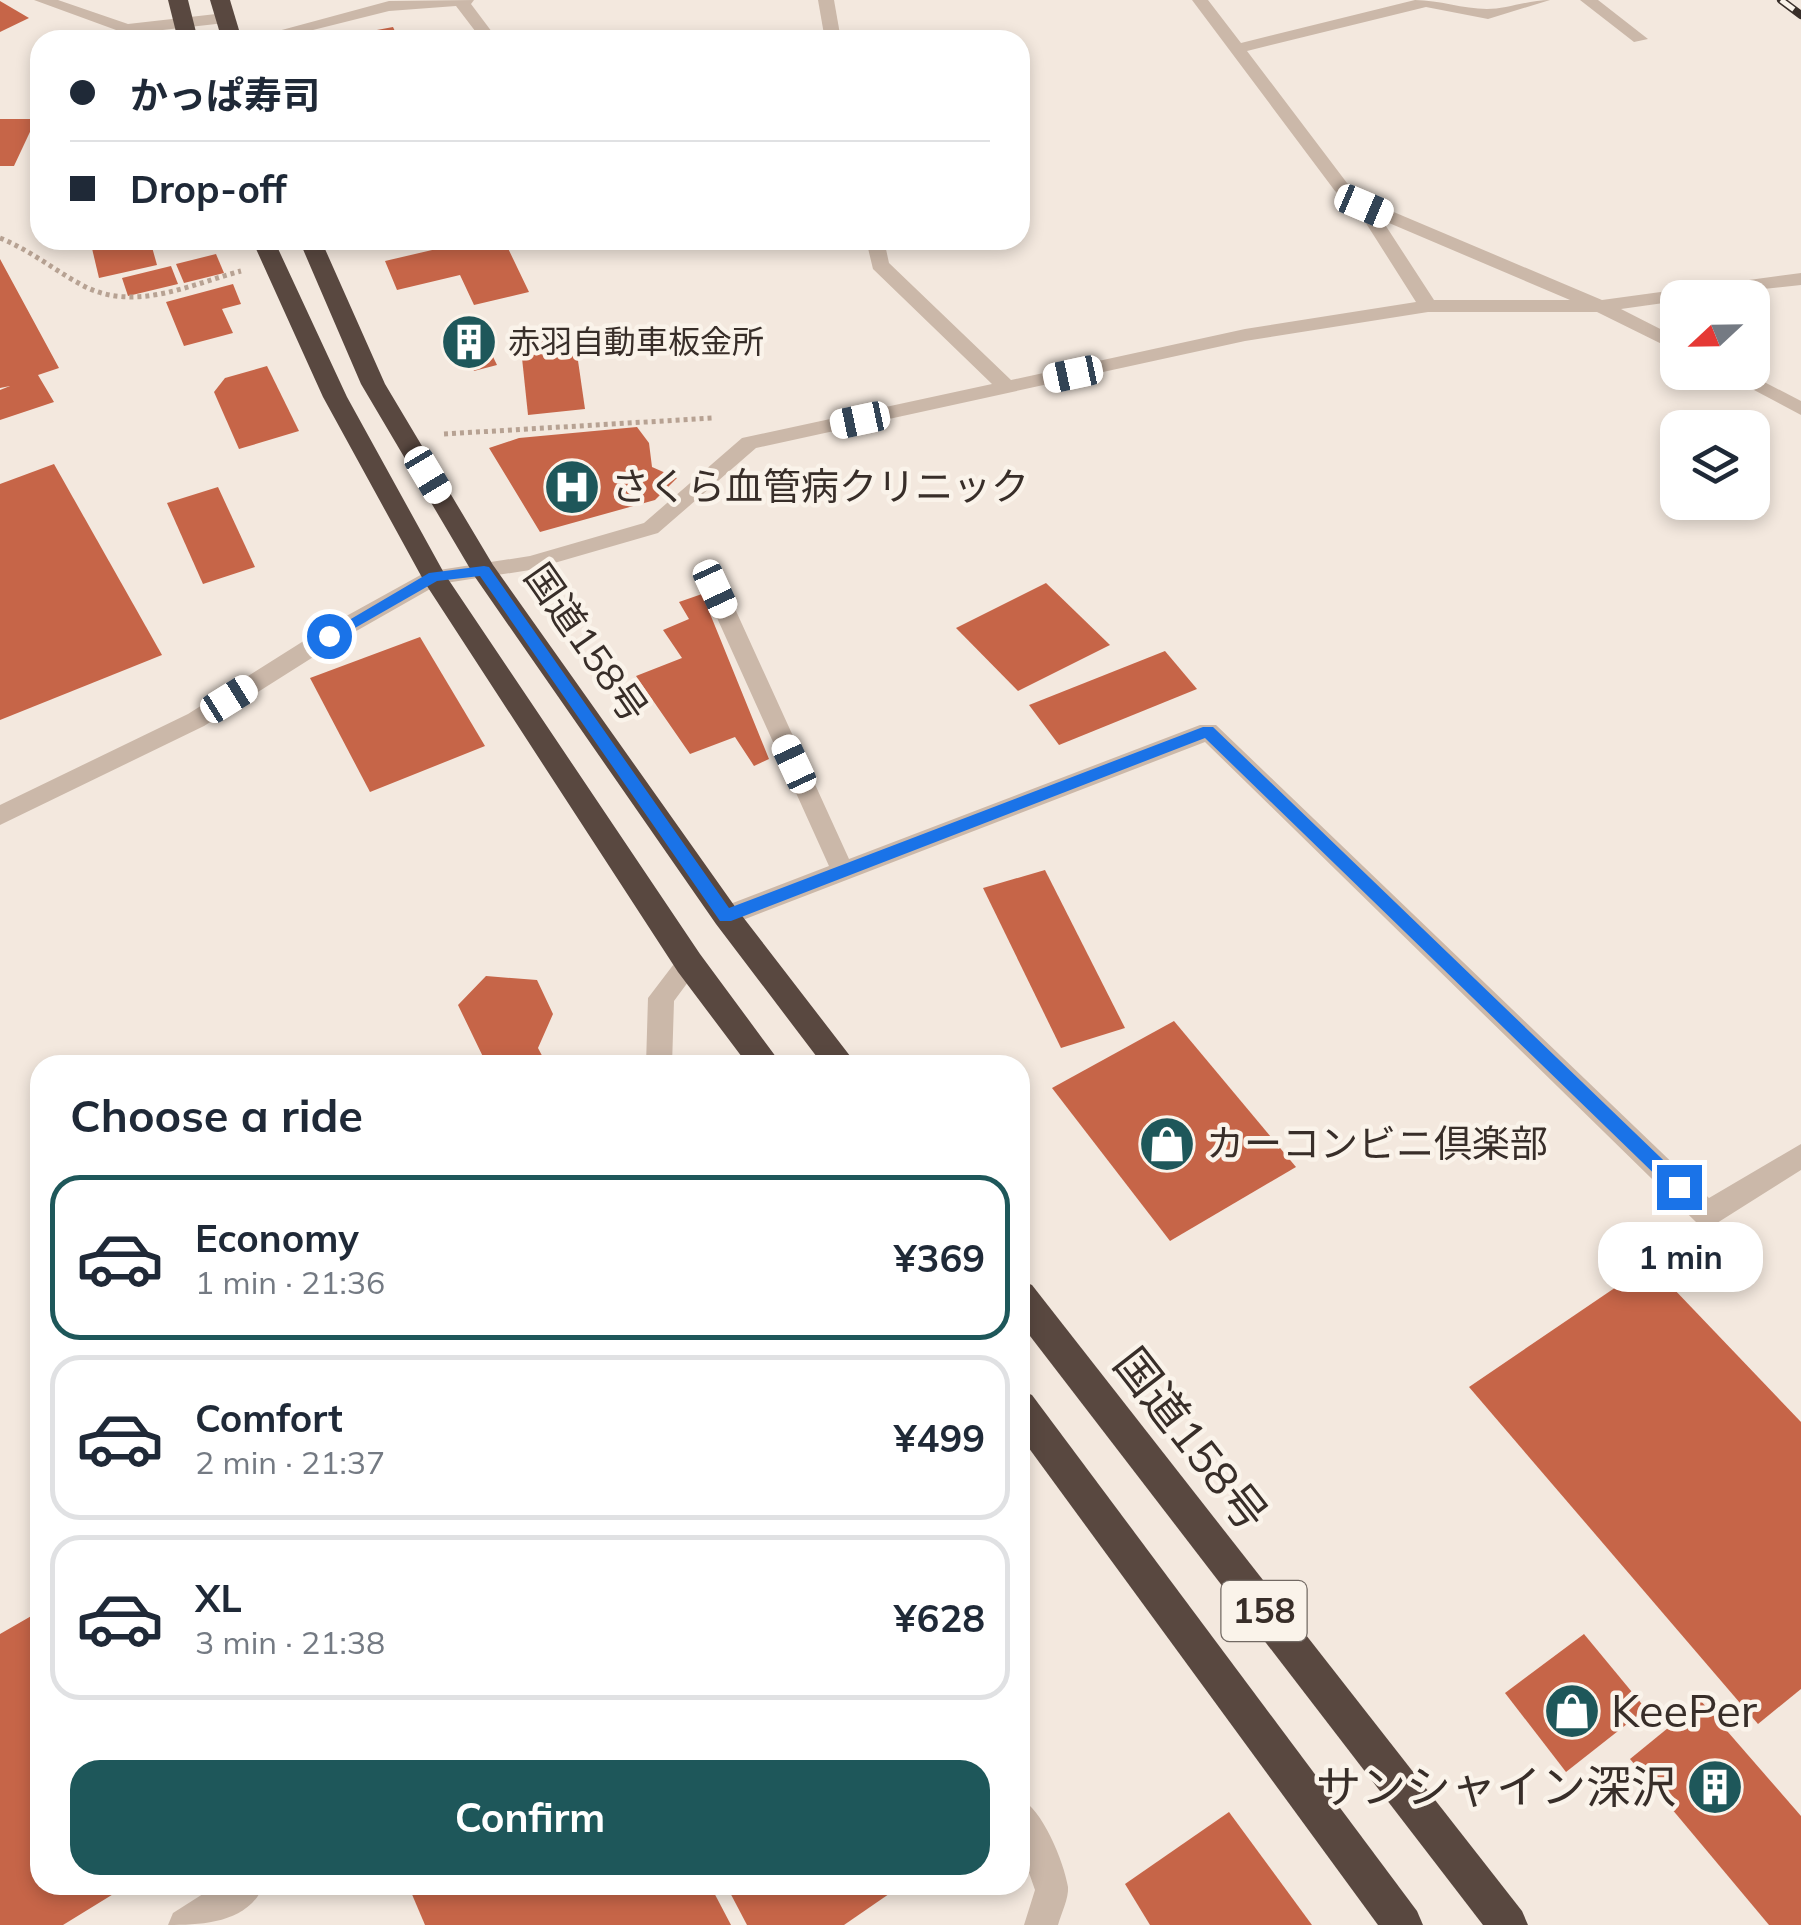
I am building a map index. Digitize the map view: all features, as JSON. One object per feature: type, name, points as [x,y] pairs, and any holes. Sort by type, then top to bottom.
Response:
[{"type":"highway","points":[[178,0],[186,30]]},
{"type":"highway","points":[[267,250],[336,396],[434,577],[689,963],[758,1055]]},
{"type":"highway","name":"国道158号","points":[[314,250],[373,384],[484,571],[726,916],[833,1055]]},
{"type":"highway","name":"国道158号","points":[[1030,1309],[1508,1925]]},
{"type":"highway","name":"158","points":[[1030,1420],[1404,1925]]},
{"type":"street","points":[[42,0],[127,29],[147,30]]},
{"type":"street","points":[[293,30],[389,6],[464,0],[484,30]]},
{"type":"street","points":[[826,0],[831,30]]},
{"type":"street","points":[[1200,0],[1240,48],[1341,187],[1364,206],[1600,306],[1660,337]]},
{"type":"street","points":[[1240,48],[1426,1],[1488,14],[1542,0]]},
{"type":"street","points":[[1588,0],[1640,38]]},
{"type":"street","points":[[189,30],[223,9]]},
{"type":"street","points":[[1364,206],[1428,306]]},
{"type":"street","points":[[876,250],[880,265],[1008,388]]},
{"type":"street","points":[[0,816],[196,720],[329,636],[434,577],[530,563],[651,528],[749,443],[1245,335],[1428,306],[1600,306],[1801,279]]},
{"type":"street","points":[[1764,390],[1801,409]]},
{"type":"street","points":[[715,589],[842,869]]},
{"type":"street","points":[[726,916],[1208,731],[1707,1214],[1801,1156]]},
{"type":"street","points":[[659,1055],[661,998],[689,963]]},
{"type":"street","points":[[1030,1833],[1052,1890],[1042,1925]]},
{"type":"street","points":[[185,1925],[232,1895]]},
{"type":"path","points":[[0,238],[91,293],[114,300],[132,300],[242,271]]},
{"type":"path","points":[[409,443],[451,432],[713,418]]},
{"type":"building","points":[[0,1],[29,18],[0,32]]},
{"type":"building","points":[[0,119],[30,119],[30,132],[14,166],[0,166]]},
{"type":"building","points":[[92,250],[153,250],[157,265],[99,278]]},
{"type":"building","name":"赤羽自動車板金所","points":[[432,250],[509,250],[529,292],[474,305],[460,275],[397,290],[385,261]]},
{"type":"building","points":[[216,254],[224,273],[184,283],[176,264]]},
{"type":"building","points":[[0,259],[59,368],[38,375],[54,402],[0,420],[0,390],[10,386],[0,388]]},
{"type":"building","points":[[171,266],[178,284],[128,296],[122,278]]},
{"type":"building","points":[[233,284],[241,304],[222,309],[233,333],[184,346],[166,302]]},
{"type":"building","name":"赤羽自動車板金所","points":[[477,324],[497,365],[474,371],[470,362],[456,365],[450,354],[457,353],[447,332]]},
{"type":"building","points":[[574,333],[585,409],[528,415],[520,339]]},
{"type":"building","points":[[267,366],[299,431],[239,449],[214,392],[225,378]]},
{"type":"building","points":[[637,427],[649,443],[652,467],[677,478],[655,500],[540,532],[489,448],[519,438]]},
{"type":"building","points":[[54,464],[162,655],[0,720],[0,484]]},
{"type":"building","points":[[218,487],[255,567],[203,584],[167,503]]},
{"type":"building","points":[[1046,583],[1110,645],[1018,691],[956,628]]},
{"type":"building","points":[[702,594],[769,759],[754,766],[735,737],[690,754],[636,676],[682,658],[663,630],[689,619],[679,602]]},
{"type":"building","points":[[420,637],[485,746],[370,792],[310,678]]},
{"type":"building","points":[[1165,651],[1197,689],[1059,745],[1029,705]]},
{"type":"building","points":[[1045,870],[1125,1028],[1061,1048],[983,888]]},
{"type":"building","points":[[486,976],[537,980],[553,1014],[538,1048],[542,1055],[482,1055],[458,1005]]},
{"type":"building","points":[[1174,1021],[1296,1167],[1170,1241],[1052,1088]]},
{"type":"building","points":[[1650,1264],[1801,1422],[1801,1689],[1758,1724],[1469,1387]]},
{"type":"building","points":[[30,1617],[30,1895],[112,1895],[63,1925],[0,1925],[0,1634]]},
{"type":"building","points":[[1584,1634],[1646,1709],[1566,1772],[1505,1693]]},
{"type":"building","name":"サンシャイン深沢","points":[[1701,1701],[1801,1816],[1801,1925],[1769,1925],[1630,1759]]},
{"type":"building","points":[[1229,1812],[1312,1925],[1150,1925],[1125,1884]]},
{"type":"building","points":[[412,1895],[715,1895],[731,1925],[425,1925]]},
{"type":"building","points":[[731,1895],[888,1895],[844,1925],[747,1925]]},
{"type":"railway","points":[[1781,0],[1801,15]]},
{"type":"place","name":"赤羽自動車板金所","points":[[469,342]]},
{"type":"place","name":"さくら血管病クリニック","points":[[572,487]]},
{"type":"place","name":"カーコンビニ倶楽部","points":[[1167,1144]]},
{"type":"place","name":"KeePer","points":[[1572,1711]]},
{"type":"place","name":"サンシャイン深沢","points":[[1715,1787]]},
{"type":"route","points":[[329,636],[434,577],[484,571],[726,916],[1208,731],[1679,1187]]}]
